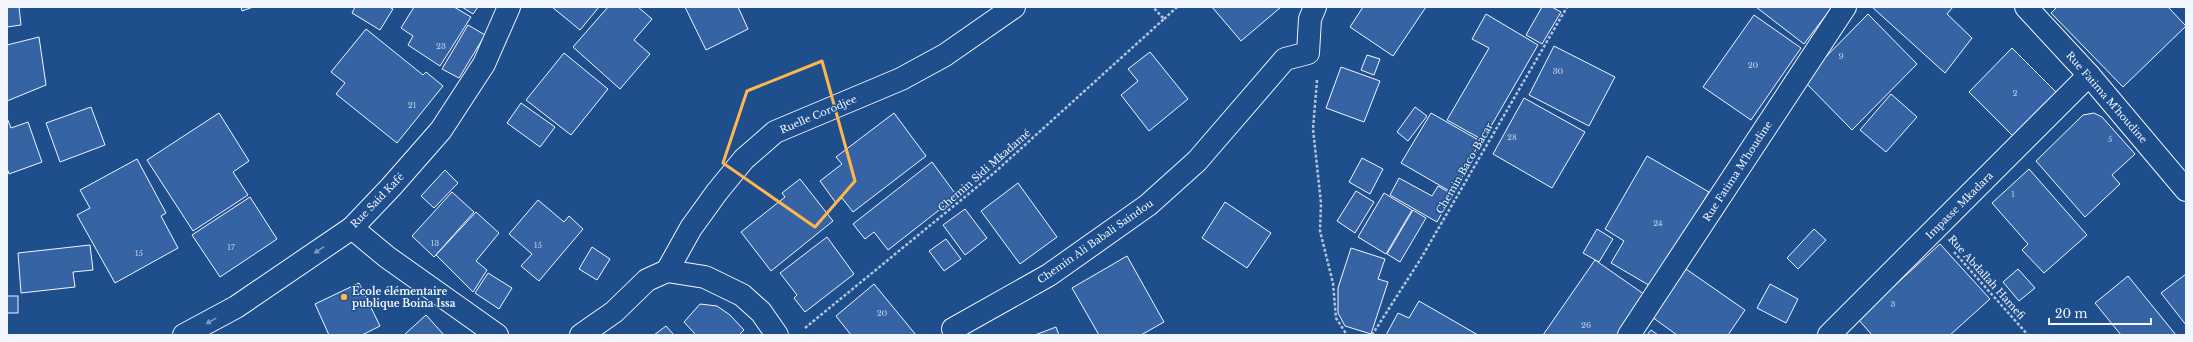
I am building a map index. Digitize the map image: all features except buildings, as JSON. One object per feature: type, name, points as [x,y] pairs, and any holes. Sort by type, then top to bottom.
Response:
[{"type":"street","name":"Rue Said Kafé","points":[[184,335],[236,307],[352,228],[391,187],[441,130],[484,64],[509,7]]},
{"type":"street","name":"Ruelle Corodjee","points":[[667,271],[691,228],[717,192],[744,159],[775,132],[901,80],[945,55],[1014,7]]},
{"type":"street","points":[[1308,53],[1310,20],[1315,7]]},
{"type":"street","name":"Rue Fatima M'houdine","points":[[1628,335],[1845,7]]},
{"type":"street","name":"Rue Fatima M'houdine","points":[[2026,7],[2089,75],[2186,190]]},
{"type":"street","name":"Chemin Ali Babali Saindou","points":[[953,329],[1049,275],[1148,205],[1197,161],[1285,59],[1308,53]]},
{"type":"street","name":"Impasse Mkadara","points":[[1829,335],[2089,75]]},
{"type":"street","points":[[352,228],[388,257],[497,335]]},
{"type":"street","points":[[581,335],[614,312],[647,280],[667,271],[705,277],[742,295],[761,312],[777,335]]},
{"type":"path","points":[[1153,7],[1164,20]]},
{"type":"path","name":"Chemin Sidi Mkadamé","points":[[802,330],[994,173],[1177,7]]},
{"type":"path","name":"Chemin Baco-Bacar","points":[[1372,335],[1420,260],[1567,7]]},
{"type":"path","points":[[1308,53],[1318,82],[1313,129],[1320,203],[1320,231],[1333,284],[1336,318],[1347,335]]},
{"type":"path","name":"Rue Abdallah Hamefi","points":[[1934,230],[2028,335]]},
{"type":"highlighted area","points":[[822,61],[855,181],[815,227],[723,163],[747,91]]},
{"type":"place","name":"Ecole élémentaire publique Boina Issa","points":[[344,297]]}]
